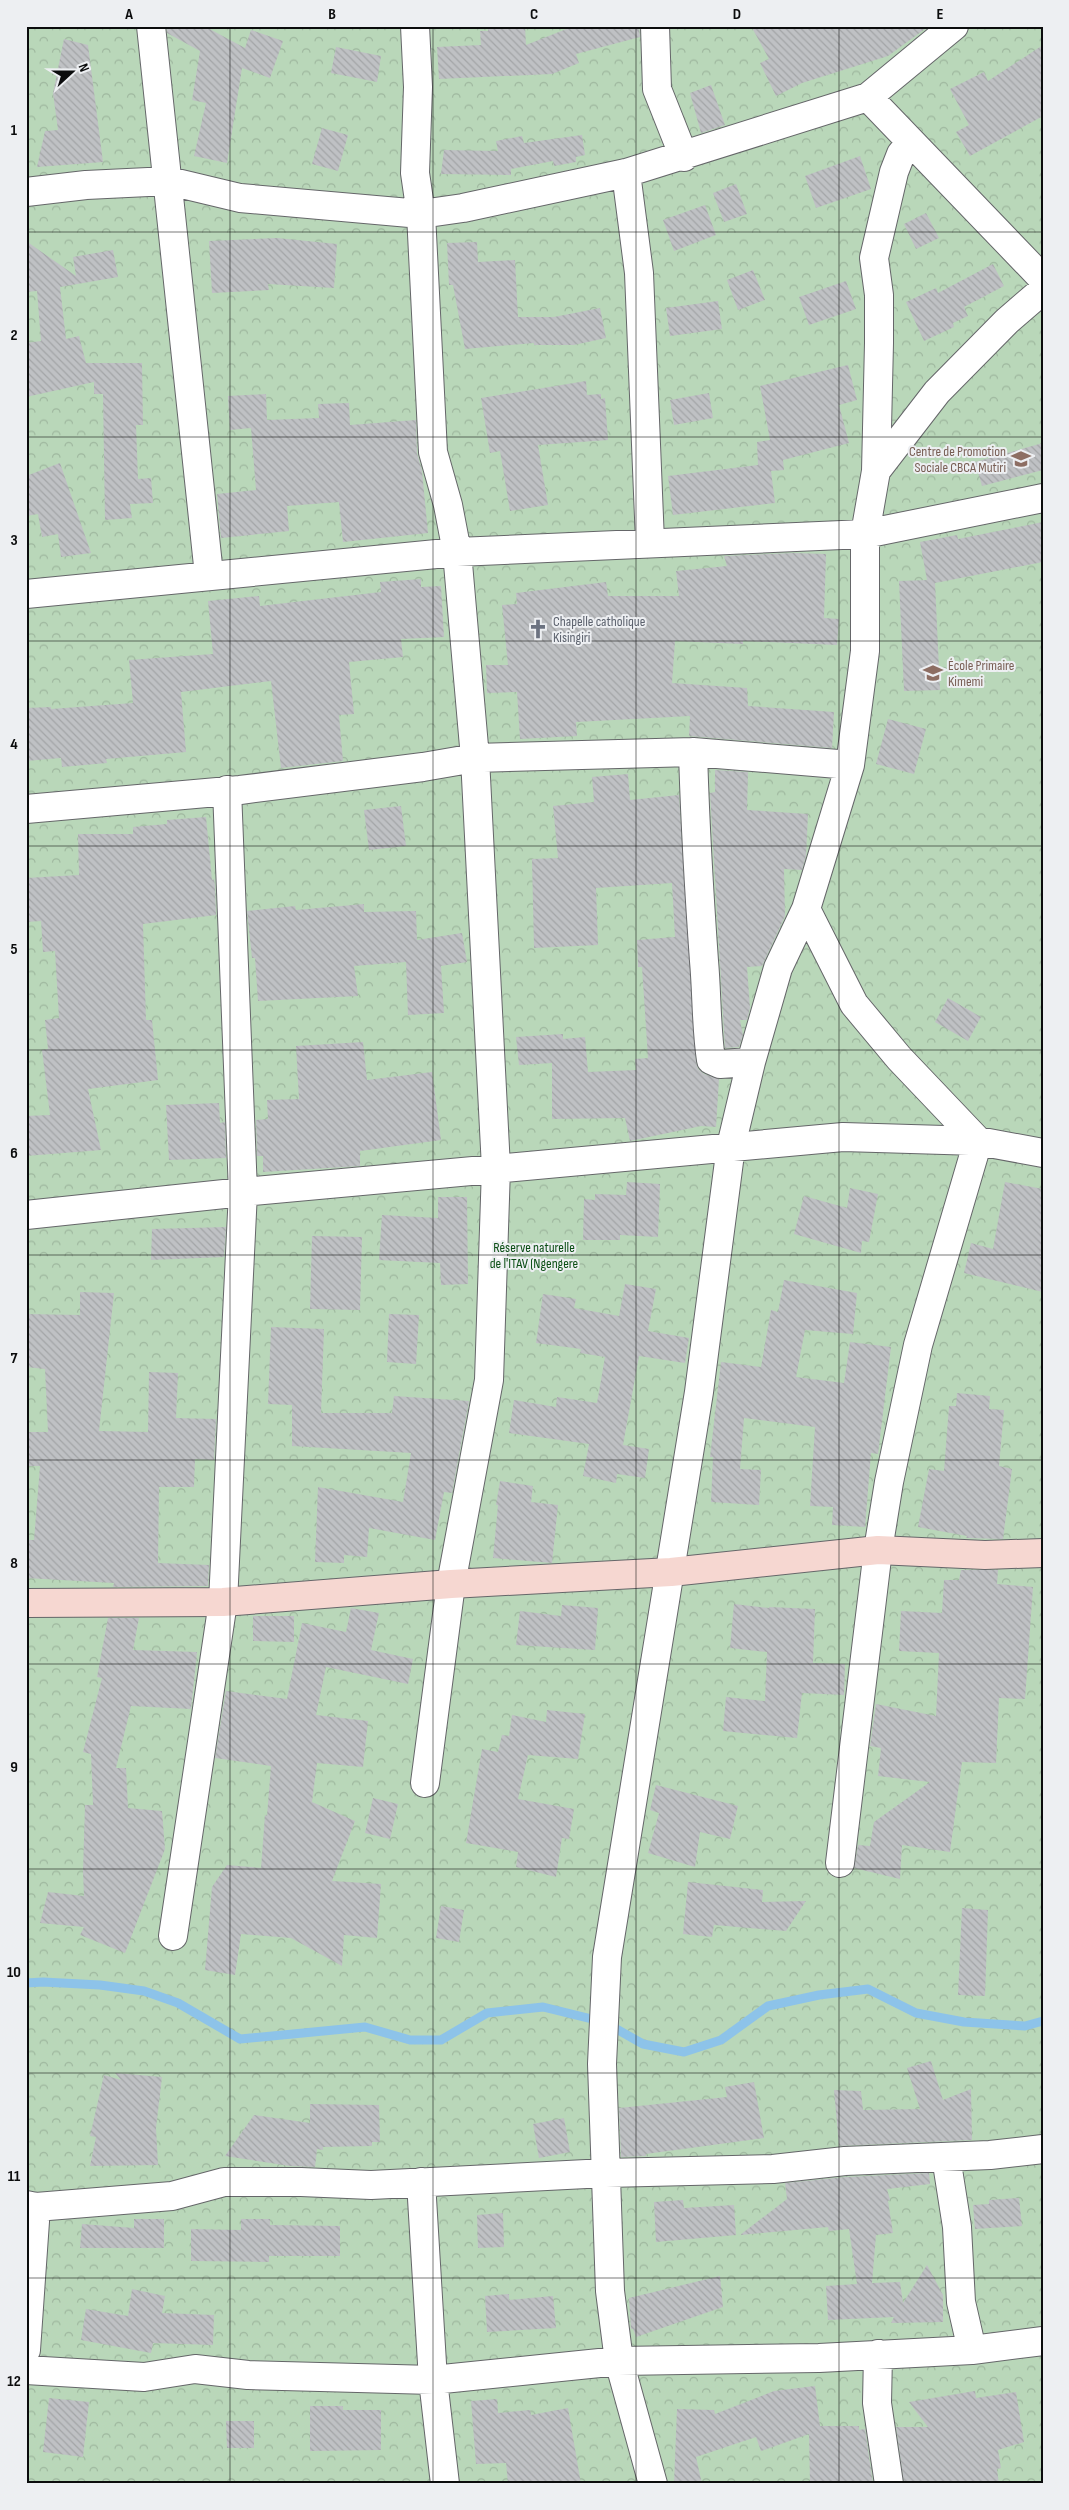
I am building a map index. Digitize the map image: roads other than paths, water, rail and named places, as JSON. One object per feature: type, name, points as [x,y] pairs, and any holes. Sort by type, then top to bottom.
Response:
[{"type":"street","points":[[151,26],[169,181],[209,575]]},
{"type":"street","points":[[415,26],[418,87],[415,173],[421,214],[433,452],[448,505],[457,552],[475,758],[496,1168],[489,1380],[451,1584],[425,1784]]},
{"type":"street","points":[[655,26],[656,89],[684,157]]},
{"type":"street","points":[[26,192],[169,181],[240,198],[421,214],[463,208],[626,173],[684,157],[868,97],[954,26]]},
{"type":"street","points":[[868,97],[891,119],[910,143],[1043,279]]},
{"type":"street","points":[[653,2484],[620,2362],[610,2290],[602,2064],[607,1957],[699,1392],[731,1146],[750,1062],[778,968],[806,909],[850,765],[864,650],[865,534],[876,471],[880,344],[879,295],[874,258],[894,172],[901,154],[910,143]]},
{"type":"street","points":[[626,173],[639,274],[650,542]]},
{"type":"street","points":[[876,471],[937,392],[1007,321],[1043,290]]},
{"type":"street","points":[[26,594],[457,552],[865,534],[1043,498]]},
{"type":"street","points":[[26,809],[240,790],[423,767],[475,758],[596,753],[693,752],[850,765]]},
{"type":"street","points":[[693,752],[695,832],[707,1030],[712,1060],[720,1064],[750,1062]]},
{"type":"street","points":[[173,1936],[223,1602],[243,1192],[227,790]]},
{"type":"street","points":[[806,909],[854,1004],[899,1058],[978,1141]]},
{"type":"street","points":[[26,1215],[243,1192],[843,1136],[978,1141],[1043,1153]]},
{"type":"street","points":[[840,1863],[878,1550],[889,1482],[918,1345],[978,1141]]},
{"type":"street","points":[[26,1603],[223,1602],[451,1584],[670,1572],[878,1550],[985,1554],[1043,1553]]},
{"type":"street","points":[[26,2350],[31,2206],[172,2196],[224,2182],[301,2182],[371,2185],[606,2173],[772,2169],[845,2161],[946,2157],[1043,2149]]},
{"type":"street","points":[[946,2157],[957,2228],[961,2302],[972,2350]]},
{"type":"street","points":[[421,2182],[433,2380],[445,2484]]},
{"type":"street","points":[[26,2370],[144,2378],[195,2369],[248,2376],[433,2380],[620,2362],[819,2358],[972,2350],[1043,2341]]},
{"type":"street","points":[[878,2354],[877,2403],[889,2484]]},
{"type":"waterway","points":[[26,1983],[100,1985],[144,1991],[178,2003],[240,2039],[365,2027],[410,2040],[441,2040],[487,2013],[543,2007],[604,2022],[643,2044],[684,2052],[721,2040],[768,2006],[819,1995],[868,1989],[916,2013],[964,2022],[1025,2026],[1043,2021]]},
{"type":"place","name":"Centre de Promotion Sociale CBCA Mutiri","points":[[1021,459]]},
{"type":"place","name":"Chapelle catholique Kisingiri","points":[[538,629]]},
{"type":"place","name":"École Primaire Kimemi","points":[[933,673]]},
{"type":"park label","name":"Réserve naturelle de l'ITAV (Ngengere","points":[[534,1256]]}]
